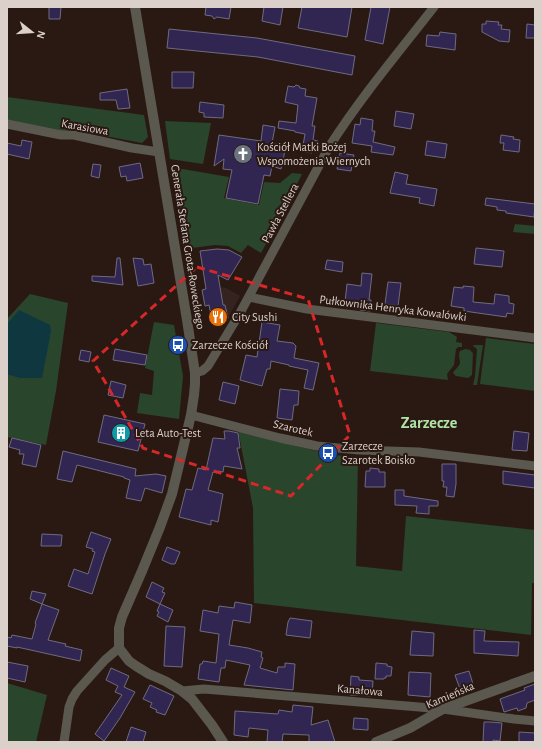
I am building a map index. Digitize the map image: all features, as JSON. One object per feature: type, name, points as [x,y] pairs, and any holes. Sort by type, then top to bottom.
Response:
[{"type":"street","name":"Generała Stefana Grota-Roweckiego","points":[[120,648],[119,628],[122,617],[152,549],[172,494],[191,415],[195,374],[136,7]]},
{"type":"street","name":"Pawła Stellera","points":[[195,374],[208,366],[249,297],[329,146],[363,97],[434,7]]},
{"type":"street","name":"Karasiowa","points":[[7,124],[62,135],[74,135],[132,148],[159,152]]},
{"type":"street","name":"Pułkownika Henryka Kowalówki","points":[[249,297],[307,310],[535,338]]},
{"type":"street","name":"Szarotek","points":[[191,415],[317,446],[359,450],[419,452],[535,466]]},
{"type":"street","points":[[64,742],[69,707],[72,699],[77,691],[105,660],[120,648],[129,661],[136,666],[182,690],[192,699],[223,742]]},
{"type":"street","name":"Kamieńska","points":[[376,742],[410,728],[443,709],[535,676]]},
{"type":"street","name":"Kanałowa","points":[[182,690],[204,689],[443,709],[535,721]]},
{"type":"highlighted area","points":[[197,267],[308,299],[350,435],[291,496],[143,448],[93,361]]},
{"type":"shaded area","points":[[219,287],[226,288],[240,296],[228,318],[212,321],[209,306],[205,307],[202,290]]},
{"type":"green space","points":[[7,97],[144,115],[148,137],[142,143],[69,129],[64,132],[7,121]]},
{"type":"green space","points":[[165,121],[211,123],[203,164],[170,159]]},
{"type":"green space","points":[[171,167],[229,177],[224,198],[259,205],[264,182],[280,183],[292,173],[302,174],[294,190],[295,191],[261,253],[248,245],[241,253],[228,246],[215,245],[184,249]]},
{"type":"green space","points":[[515,224],[535,226],[535,234],[513,232]]},
{"type":"green space","points":[[30,294],[68,303],[56,391],[46,445],[7,437],[7,319]]},
{"type":"green space","points":[[154,322],[174,325],[183,376],[179,419],[137,413],[140,393],[152,395],[154,371],[145,368]]},
{"type":"green space","points":[[376,323],[449,332],[457,337],[456,342],[462,343],[462,347],[458,347],[456,349],[454,365],[447,374],[448,380],[370,371]]},
{"type":"green space","points":[[486,338],[535,344],[535,391],[480,384]]},
{"type":"green space","points":[[483,345],[477,385],[473,385],[477,349],[473,346]]},
{"type":"green space","points":[[465,349],[470,350],[473,353],[472,375],[468,378],[456,376],[453,373],[460,363],[460,351]]},
{"type":"green space","points":[[238,430],[333,455],[358,457],[356,566],[402,571],[406,516],[535,530],[535,583],[532,583],[531,635],[254,603],[253,508]]},
{"type":"green space","points":[[7,683],[47,695],[36,742],[7,742]]},
{"type":"water","points":[[19,310],[50,325],[51,331],[42,378],[20,378],[7,374],[7,324]]},
{"type":"building","points":[[49,7],[61,7],[60,19],[49,19]]},
{"type":"building","points":[[206,7],[231,7],[229,19],[217,17],[214,19],[212,16],[205,15]]},
{"type":"building","points":[[264,7],[283,7],[280,25],[262,21]]},
{"type":"building","points":[[302,7],[352,7],[347,37],[298,28]]},
{"type":"building","points":[[371,7],[390,7],[383,44],[365,40]]},
{"type":"building","points":[[486,21],[499,22],[498,25],[502,25],[501,29],[510,30],[509,42],[499,41],[482,32],[482,24],[486,24]]},
{"type":"building","points":[[527,24],[535,25],[535,38],[526,38]]},
{"type":"building","points":[[169,29],[257,38],[355,56],[352,75],[258,57],[167,48]]},
{"type":"building","points":[[440,32],[456,34],[455,50],[426,46],[427,35],[439,36]]},
{"type":"building","points":[[172,72],[194,72],[193,88],[172,88]]},
{"type":"building","points":[[296,85],[300,88],[306,89],[305,96],[317,98],[312,126],[315,126],[313,140],[318,141],[312,153],[302,151],[305,134],[278,128],[279,121],[296,123],[298,105],[285,102],[288,86],[294,87]]},
{"type":"building","points":[[127,89],[130,108],[118,109],[116,100],[100,100],[100,93]]},
{"type":"building","points":[[200,102],[224,105],[223,118],[204,117],[204,113],[199,112]]},
{"type":"building","points":[[396,111],[414,114],[411,129],[394,126]]},
{"type":"building","points":[[361,118],[373,120],[372,131],[375,131],[373,142],[395,147],[393,155],[371,152],[372,146],[352,143],[355,124],[360,125]]},
{"type":"building","points":[[263,125],[275,127],[272,143],[286,146],[281,169],[272,166],[270,176],[264,175],[258,204],[226,198],[232,170],[223,169],[224,159],[214,166],[219,135],[261,141]]},
{"type":"building","points":[[501,135],[514,137],[513,139],[520,140],[519,152],[503,150],[504,143],[500,143]]},
{"type":"building","points":[[22,140],[32,142],[29,159],[7,154],[7,143],[21,146]]},
{"type":"building","points":[[427,141],[447,144],[445,158],[425,155]]},
{"type":"building","points":[[340,153],[354,155],[351,171],[337,169]]},
{"type":"building","points":[[140,163],[143,178],[127,181],[126,176],[121,177],[119,167]]},
{"type":"building","points":[[93,164],[101,165],[99,178],[91,176]]},
{"type":"building","points":[[395,172],[408,175],[406,184],[437,189],[434,206],[419,203],[420,198],[390,193]]},
{"type":"building","points":[[486,198],[535,204],[534,217],[506,213],[506,211],[497,210],[497,207],[485,205]]},
{"type":"building","points":[[476,248],[504,251],[502,267],[474,264]]},
{"type":"building","points":[[217,249],[229,250],[242,257],[228,280],[218,275],[223,305],[225,305],[228,318],[212,320],[209,305],[205,306],[202,290],[206,289],[200,251]]},
{"type":"building","points":[[117,258],[120,258],[123,285],[92,281],[92,276],[115,277]]},
{"type":"building","points":[[133,258],[143,259],[144,265],[151,264],[154,283],[138,286]]},
{"type":"building","points":[[327,260],[343,262],[342,272],[325,269]]},
{"type":"building","points":[[362,273],[372,274],[369,300],[371,300],[370,311],[360,310],[360,305],[345,302],[347,284],[361,286]]},
{"type":"building","points":[[388,282],[401,283],[398,306],[385,304]]},
{"type":"building","points":[[463,286],[474,287],[473,302],[494,304],[495,294],[509,296],[509,303],[514,304],[513,314],[507,313],[506,317],[464,311],[464,308],[451,306],[454,287],[463,288]]},
{"type":"building","points":[[262,322],[280,325],[277,341],[293,343],[296,346],[294,358],[319,363],[313,390],[304,388],[308,370],[271,361],[270,369],[267,369],[262,386],[240,380],[246,355],[257,357]]},
{"type":"building","points":[[115,349],[147,355],[145,365],[113,360]]},
{"type":"building","points":[[81,350],[91,352],[89,362],[79,360]]},
{"type":"building","points":[[111,381],[126,385],[123,398],[108,395]]},
{"type":"building","points":[[223,382],[239,386],[235,404],[219,400]]},
{"type":"building","points":[[280,389],[299,391],[298,405],[294,405],[292,420],[277,418]]},
{"type":"building","name":"Leta Auto-Test","points":[[104,415],[145,424],[138,451],[98,442]]},
{"type":"building","points":[[224,431],[238,433],[240,448],[237,448],[242,469],[224,466],[223,472],[213,472],[208,490],[223,494],[218,522],[211,520],[211,525],[179,517],[186,489],[192,490],[198,468],[206,470],[213,438],[225,439]]},
{"type":"building","points":[[514,431],[529,433],[527,451],[512,450]]},
{"type":"building","points":[[12,438],[41,445],[36,467],[22,464],[24,454],[19,454],[20,450],[9,447]]},
{"type":"building","points":[[63,451],[136,469],[135,476],[156,474],[166,476],[162,493],[145,488],[141,501],[126,498],[130,480],[124,477],[77,465],[72,482],[57,479]]},
{"type":"building","points":[[442,464],[456,464],[456,484],[454,497],[446,496],[447,487],[443,487],[444,481],[442,481]]},
{"type":"building","points":[[370,468],[379,469],[379,472],[385,472],[385,487],[365,487],[366,471],[370,471]]},
{"type":"building","points":[[503,471],[535,475],[535,488],[503,484]]},
{"type":"building","points":[[395,490],[404,490],[404,496],[438,501],[438,506],[429,506],[429,514],[416,513],[417,506],[395,505]]},
{"type":"building","points":[[91,532],[111,539],[92,594],[68,586],[74,569],[88,574],[95,552],[92,551],[93,549],[86,547]]},
{"type":"building","points":[[42,534],[62,535],[61,546],[41,546]]},
{"type":"building","points":[[167,547],[180,552],[175,564],[162,560]]},
{"type":"building","points":[[152,582],[164,588],[162,592],[165,593],[160,604],[146,597]]},
{"type":"building","points":[[32,591],[46,594],[42,604],[30,599]]},
{"type":"building","points":[[235,602],[252,605],[250,623],[233,620],[229,645],[262,652],[261,657],[263,658],[260,668],[277,673],[278,667],[285,667],[285,663],[295,664],[293,690],[244,685],[250,665],[226,660],[225,668],[221,668],[219,682],[198,679],[200,664],[202,664],[203,661],[216,663],[219,634],[200,631],[203,610],[218,613],[219,606],[234,608]]},
{"type":"building","points":[[42,604],[59,610],[48,640],[66,644],[65,646],[82,650],[80,661],[7,646],[7,637],[11,638],[12,635],[32,639],[35,623]]},
{"type":"building","points":[[160,604],[173,610],[168,622],[157,616],[159,612],[157,611]]},
{"type":"building","points":[[290,618],[312,621],[310,638],[286,635]]},
{"type":"building","points":[[166,626],[185,627],[182,667],[164,666]]},
{"type":"building","points":[[474,630],[485,631],[484,641],[519,642],[518,656],[474,653]]},
{"type":"building","points":[[412,631],[434,633],[433,656],[410,655]]},
{"type":"building","points":[[7,662],[28,666],[25,682],[7,678]]},
{"type":"building","points":[[376,663],[387,664],[387,666],[392,667],[391,676],[386,676],[384,679],[375,679]]},
{"type":"building","points":[[111,668],[129,676],[124,687],[135,692],[120,718],[104,741],[95,734],[122,695],[115,692],[118,686],[106,680]]},
{"type":"building","points":[[469,671],[473,684],[460,689],[455,675]]},
{"type":"building","points":[[409,672],[431,673],[430,697],[408,695]]},
{"type":"building","points":[[351,676],[359,677],[359,680],[373,681],[372,696],[350,695]]},
{"type":"building","points":[[535,684],[535,700],[527,703],[526,708],[518,711],[517,708],[504,712],[500,699],[525,690],[524,688]]},
{"type":"building","points":[[150,685],[174,696],[165,715],[156,712],[157,710],[150,707],[152,703],[143,699]]},
{"type":"building","points":[[293,705],[313,707],[311,725],[328,720],[335,742],[309,742],[309,735],[283,734],[282,742],[267,742],[268,730],[249,728],[248,737],[234,735],[235,711],[278,714],[279,710],[292,712]]},
{"type":"building","points":[[354,718],[368,719],[368,730],[353,729]]},
{"type":"building","points":[[484,722],[502,723],[500,741],[493,740],[493,742],[483,742]]},
{"type":"building","points":[[131,727],[146,732],[143,742],[126,742]]},
{"type":"building","points":[[519,732],[535,733],[535,742],[519,742]]},
{"type":"place","name":"Kościół Matki Bożej Wspomożenia Wiernych","points":[[243,154]]},
{"type":"place","name":"City Sushi","points":[[218,317]]},
{"type":"place","name":"Zarzecze Kościół","points":[[178,345]]},
{"type":"place","name":"Leta Auto-Test","points":[[121,433]]},
{"type":"place","name":"Zarzecze Szarotek Boisko","points":[[328,453]]},
{"type":"district","name":"Zarzecze","points":[[429,422]]}]
